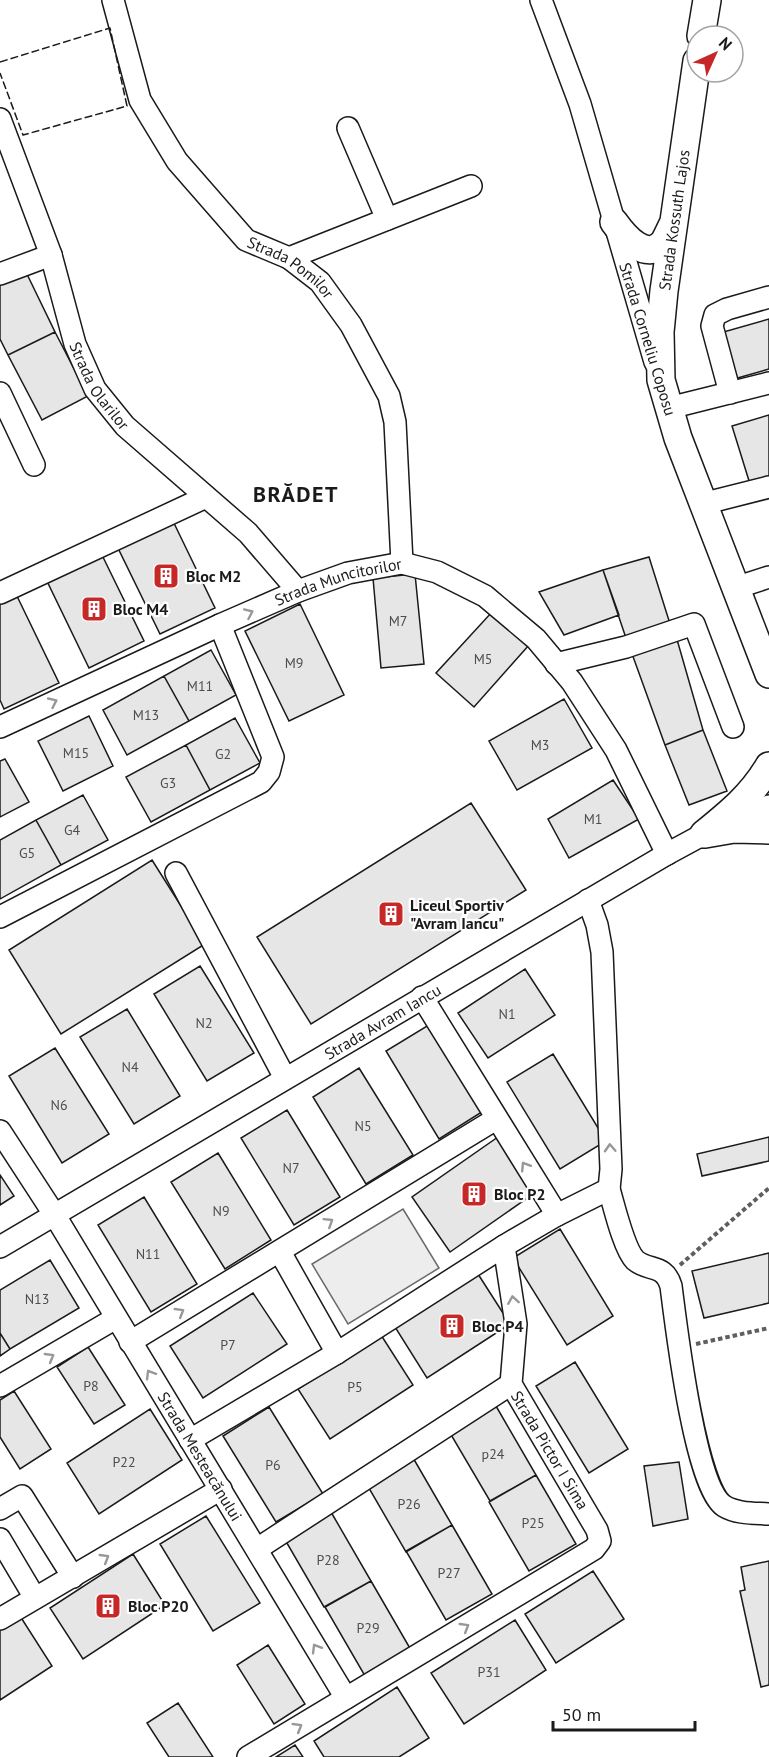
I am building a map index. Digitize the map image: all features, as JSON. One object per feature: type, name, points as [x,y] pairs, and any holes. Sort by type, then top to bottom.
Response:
[{"type":"main road","points":[[703,24],[707,0]]},
{"type":"main road","name":"Strada Kossuth Lajos","points":[[661,380],[660,332],[694,84]]},
{"type":"main road","points":[[614,222],[626,239],[641,249],[655,248],[663,242],[673,224]]},
{"type":"main road","name":"Strada Corneliu Coposu","points":[[661,380],[702,504],[769,674]]},
{"type":"main road","points":[[704,834],[737,807],[758,784],[769,766]]},
{"type":"main road","points":[[704,834],[734,829],[769,830]]},
{"type":"street","name":"Strada Pomilor","points":[[113,0],[140,99],[177,161],[246,240],[290,258],[320,282],[351,325],[389,396],[395,422],[402,563]]},
{"type":"street","name":"Strada Corneliu Coposu","points":[[541,0],[580,104],[661,380]]},
{"type":"street","name":"Strada Olarilor","points":[[0,119],[51,255],[75,344],[94,389],[125,426],[249,533],[298,591]]},
{"type":"street","points":[[348,128],[387,219]]},
{"type":"street","points":[[290,258],[471,186]]},
{"type":"street","points":[[0,274],[51,255]]},
{"type":"street","points":[[730,393],[712,326],[715,315],[727,309],[769,297]]},
{"type":"street","points":[[669,408],[769,383]]},
{"type":"street","points":[[0,393],[34,465]]},
{"type":"street","points":[[702,504],[769,487]]},
{"type":"street","points":[[0,593],[206,497]]},
{"type":"street","name":"Strada Muncitorilor","points":[[0,727],[298,591],[348,573],[402,563],[437,572],[485,596],[536,639],[572,682],[616,750],[667,854]]},
{"type":"street","points":[[735,588],[769,577]]},
{"type":"street","points":[[556,664],[626,647],[694,624],[734,727]]},
{"type":"street","points":[[0,917],[261,782],[269,772],[273,757],[220,625]]},
{"type":"street","name":"Strada Avram Iancu","points":[[0,1247],[667,854],[704,834],[769,806]]},
{"type":"street","points":[[176,873],[285,1078]]},
{"type":"street","points":[[588,900],[597,925],[602,952],[611,1169],[609,1189],[629,1251],[636,1261],[662,1271],[668,1276],[678,1350],[696,1440],[712,1495],[724,1506],[737,1512],[769,1514]]},
{"type":"street","points":[[422,997],[557,1215]]},
{"type":"street","points":[[130,1342],[496,1119]]},
{"type":"street","name":"Strada Mesteacănului","points":[[0,1131],[54,1214],[346,1698]]},
{"type":"street","points":[[190,1440],[337,1353],[504,1246],[557,1215],[609,1189]]},
{"type":"street","name":"Strada Pictor I Sima","points":[[248,1757],[594,1549],[600,1541],[597,1530],[511,1384],[516,1324],[504,1246]]},
{"type":"street","points":[[279,1252],[337,1353]]},
{"type":"street","points":[[0,1386],[116,1318]]},
{"type":"street","points":[[256,1549],[511,1384]]},
{"type":"street","points":[[0,1619],[221,1489]]},
{"type":"street","points":[[0,1509],[22,1496],[73,1577]]},
{"type":"street","points":[[0,1539],[35,1599]]},
{"type":"path","points":[[668,1276],[769,1188]]},
{"type":"path","points":[[678,1350],[769,1329]]},
{"type":"shaded area","points":[[403,1209],[439,1268],[348,1324],[312,1264]]},
{"type":"building","points":[[24,268],[55,332],[8,355],[0,339],[0,280]]},
{"type":"building","points":[[769,319],[769,369],[734,379],[720,333]]},
{"type":"building","points":[[55,332],[88,396],[42,420],[8,355]]},
{"type":"building","points":[[769,415],[769,479],[750,484],[732,426]]},
{"type":"building","name":"Bloc M2","points":[[171,517],[215,608],[160,634],[116,544]]},
{"type":"building","name":"Bloc M4","points":[[100,551],[144,641],[89,668],[45,577]]},
{"type":"building","points":[[649,557],[671,627],[627,641],[603,570]]},
{"type":"building","points":[[603,570],[619,615],[564,635],[539,592]]},
{"type":"building","points":[[415,574],[424,664],[381,668],[373,578]]},
{"type":"building","points":[[15,592],[59,683],[4,709],[0,700],[0,599]]},
{"type":"building","points":[[300,604],[344,695],[289,721],[245,631]]},
{"type":"building","points":[[492,612],[529,645],[474,707],[436,673]]},
{"type":"building","points":[[676,636],[703,730],[665,745],[631,651]]},
{"type":"building","points":[[211,650],[236,695],[189,721],[164,676]]},
{"type":"building","points":[[164,676],[189,721],[127,755],[103,710]]},
{"type":"building","points":[[564,699],[592,748],[517,790],[489,741]]},
{"type":"building","points":[[89,716],[113,766],[63,791],[38,741]]},
{"type":"building","points":[[235,718],[260,763],[210,790],[186,745]]},
{"type":"building","points":[[703,730],[727,791],[689,805],[665,745]]},
{"type":"building","points":[[186,745],[210,790],[151,822],[126,777]]},
{"type":"building","points":[[5,759],[29,802],[0,817],[0,761]]},
{"type":"building","points":[[613,780],[639,819],[569,858],[548,819]]},
{"type":"building","points":[[83,795],[108,840],[61,865],[36,820]]},
{"type":"building","name":"Liceul Sportiv \"Avram Iancu\"","points":[[471,803],[526,890],[311,1024],[257,937]]},
{"type":"building","points":[[36,820],[61,865],[0,899],[0,840]]},
{"type":"building","points":[[152,860],[205,944],[61,1034],[9,950]]},
{"type":"building","points":[[200,966],[254,1053],[207,1081],[154,994]]},
{"type":"building","points":[[525,969],[555,1015],[488,1058],[458,1013]]},
{"type":"building","points":[[127,1009],[180,1096],[134,1124],[80,1037]]},
{"type":"building","points":[[432,1023],[485,1110],[439,1139],[386,1051]]},
{"type":"building","points":[[55,1048],[109,1134],[62,1163],[9,1076]]},
{"type":"building","points":[[553,1054],[606,1141],[560,1169],[507,1082]]},
{"type":"building","points":[[359,1068],[413,1155],[366,1184],[313,1097]]},
{"type":"building","points":[[287,1110],[340,1197],[294,1225],[241,1138]]},
{"type":"building","name":"Bloc P2","points":[[498,1137],[536,1192],[450,1252],[412,1197]]},
{"type":"building","points":[[769,1137],[769,1161],[702,1176],[697,1154]]},
{"type":"building","points":[[218,1153],[271,1240],[225,1269],[171,1182]]},
{"type":"building","points":[[0,1175],[14,1196],[0,1205]]},
{"type":"building","points":[[144,1197],[197,1284],[151,1312],[98,1225]]},
{"type":"building","points":[[560,1229],[613,1316],[567,1345],[513,1258]]},
{"type":"building","points":[[769,1253],[769,1303],[704,1318],[692,1271]]},
{"type":"building","points":[[50,1260],[79,1308],[10,1349],[0,1333],[0,1290]]},
{"type":"building","name":"Bloc P4","points":[[478,1274],[510,1324],[427,1378],[395,1327]]},
{"type":"building","points":[[253,1293],[287,1344],[203,1398],[170,1346]]},
{"type":"building","points":[[0,1333],[10,1349],[0,1356]]},
{"type":"building","points":[[381,1335],[413,1385],[330,1439],[298,1389]]},
{"type":"building","points":[[88,1347],[125,1405],[94,1424],[57,1367]]},
{"type":"building","points":[[575,1362],[628,1449],[589,1473],[536,1386]]},
{"type":"building","points":[[14,1391],[51,1449],[20,1469],[0,1437],[0,1400]]},
{"type":"building","points":[[496,1406],[536,1475],[490,1501],[450,1433]]},
{"type":"building","points":[[269,1407],[323,1494],[276,1522],[223,1436]]},
{"type":"building","points":[[150,1409],[182,1460],[99,1514],[67,1463]]},
{"type":"building","points":[[412,1456],[452,1525],[406,1552],[366,1483]]},
{"type":"building","points":[[679,1462],[688,1519],[653,1526],[644,1466]]},
{"type":"building","points":[[536,1475],[576,1544],[529,1571],[489,1502]]},
{"type":"building","points":[[331,1512],[371,1581],[324,1607],[284,1538]]},
{"type":"building","points":[[206,1516],[260,1603],[213,1631],[160,1544]]},
{"type":"building","points":[[452,1525],[492,1594],[446,1620],[406,1551]]},
{"type":"building","name":"Bloc P20","points":[[133,1554],[165,1605],[83,1659],[50,1608]]},
{"type":"building","points":[[769,1561],[769,1685],[761,1687],[740,1591],[745,1590],[741,1567]]},
{"type":"building","points":[[593,1571],[624,1619],[556,1663],[525,1614]]},
{"type":"building","points":[[371,1581],[411,1650],[365,1676],[325,1607]]},
{"type":"building","points":[[20,1616],[52,1666],[0,1700],[0,1629]]},
{"type":"building","points":[[515,1620],[546,1670],[464,1724],[431,1673]]},
{"type":"building","points":[[268,1645],[305,1704],[274,1724],[237,1665]]},
{"type":"building","points":[[397,1687],[429,1738],[399,1757],[324,1757],[314,1741]]},
{"type":"building","points":[[178,1703],[213,1757],[169,1757],[147,1723]]},
{"type":"building","points":[[295,1745],[303,1757],[276,1757]]},
{"type":"fence","points":[[0,62],[110,28],[127,106],[23,135],[0,73]]},
{"type":"place","name":"Bloc M2","points":[[166,576]]},
{"type":"place","name":"Bloc M4","points":[[94,609]]},
{"type":"place","name":"Liceul Sportiv \"Avram Iancu\"","points":[[391,914]]},
{"type":"place","name":"Bloc P2","points":[[474,1194]]},
{"type":"place","name":"Bloc P4","points":[[452,1326]]},
{"type":"place","name":"Bloc P20","points":[[108,1606]]},
{"type":"district","name":"BRĂDET","points":[[296,494]]}]
